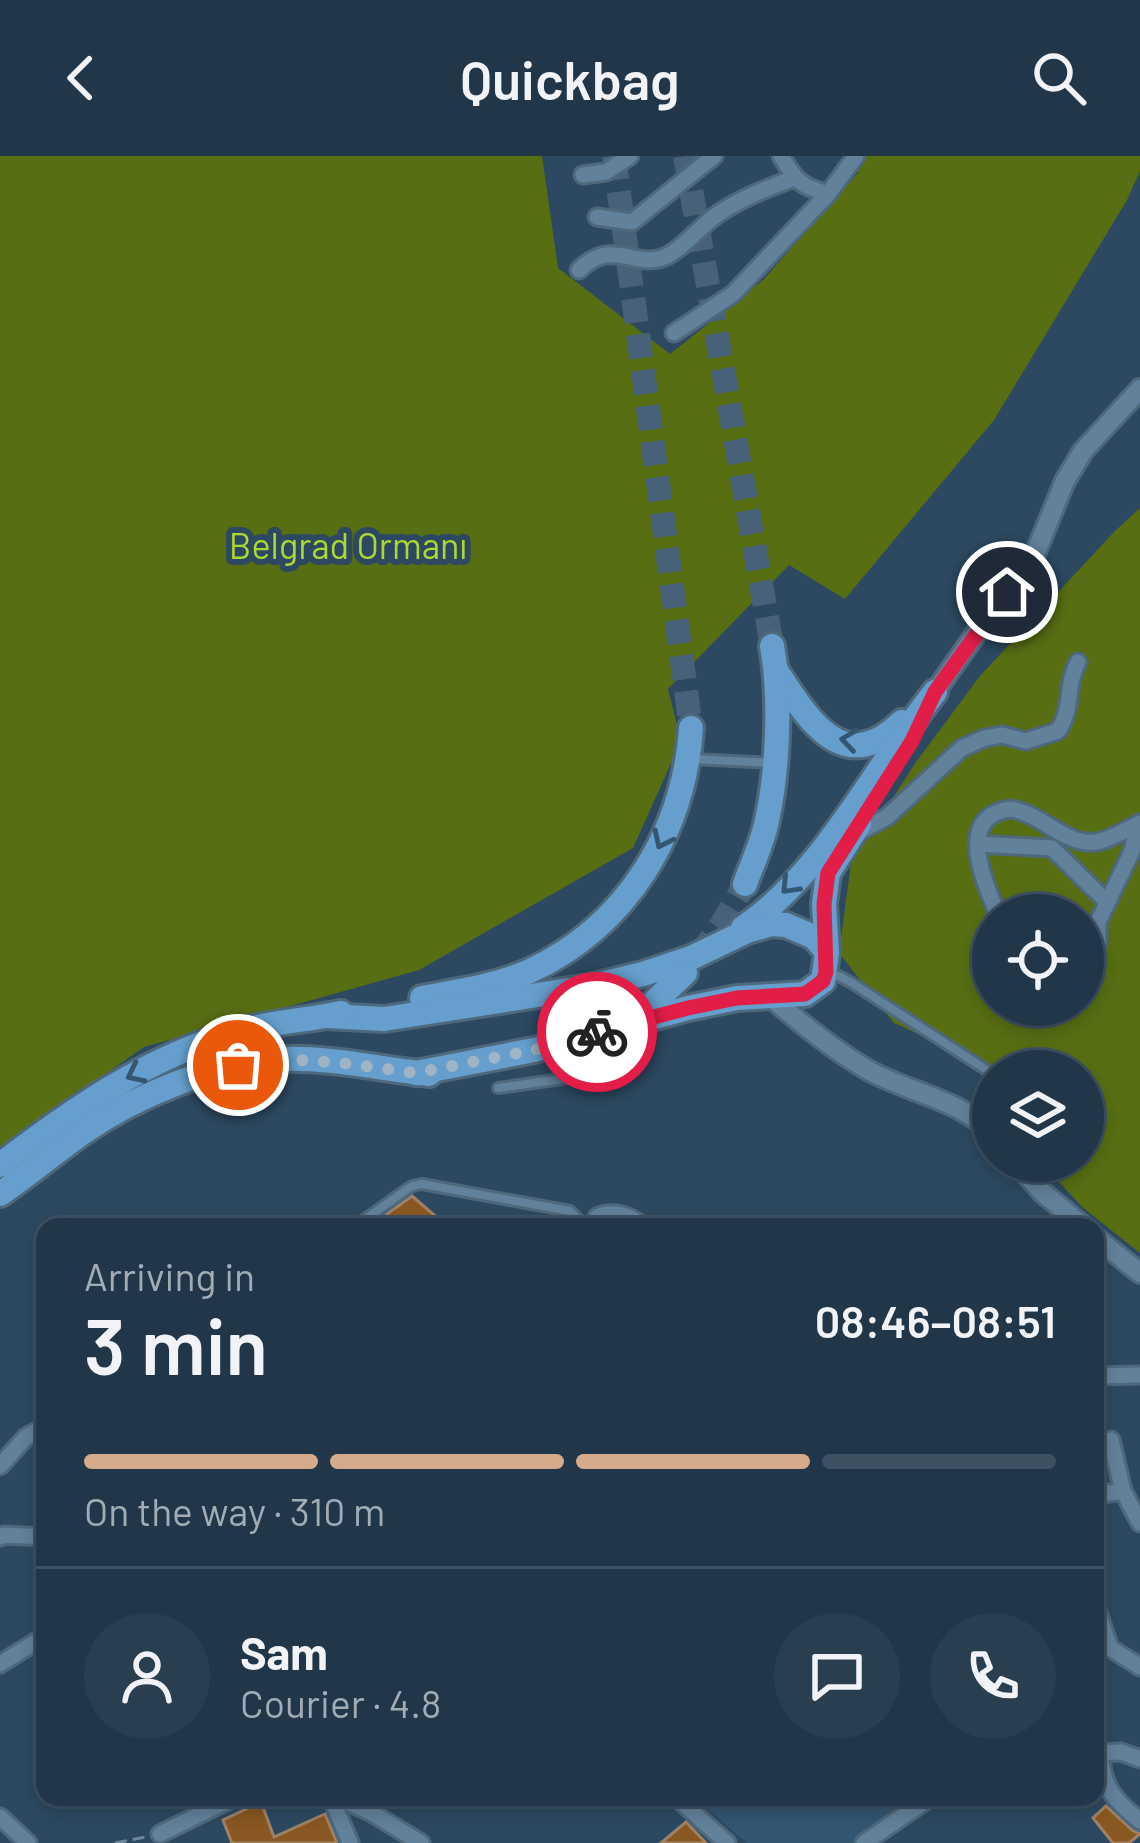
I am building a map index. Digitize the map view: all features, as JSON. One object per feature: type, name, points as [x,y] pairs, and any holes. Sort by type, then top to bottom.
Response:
[{"type":"main road","points":[[745,884],[767,823],[774,764],[774,659],[814,726],[846,743],[865,744],[887,736],[935,692]]},
{"type":"main road","points":[[0,1195],[84,1131],[170,1086],[226,1069],[286,1059],[416,1073],[534,1050],[737,998],[814,990],[826,964],[828,873],[912,741],[935,692]]},
{"type":"main road","points":[[716,946],[762,913],[809,866],[935,692]]},
{"type":"main road","points":[[0,1166],[88,1100],[134,1073],[242,1030],[495,983],[530,971],[592,932],[637,885],[655,856],[679,801],[691,728]]},
{"type":"main road","points":[[327,1016],[384,1019],[589,987],[643,974],[772,924],[814,937],[826,964]]},
{"type":"main road","points":[[634,1021],[685,973]]},
{"type":"street","points":[[583,175],[606,172],[630,156]]},
{"type":"street","points":[[596,217],[632,222],[714,156]]},
{"type":"street","points":[[781,156],[806,188],[828,194]]},
{"type":"street","points":[[674,333],[733,294],[828,194],[856,156]]},
{"type":"street","points":[[579,270],[591,259],[612,253],[646,260],[665,256],[717,214],[794,178]]},
{"type":"street","points":[[935,692],[1035,554],[1065,481],[1083,451],[1140,389]]},
{"type":"street","points":[[850,836],[886,817],[962,748],[985,738],[1002,735],[1026,741],[1058,731],[1069,711],[1069,678],[1078,662]]},
{"type":"street","points":[[989,894],[978,844],[986,818],[1016,809],[1066,836],[1094,842],[1139,823]]},
{"type":"street","points":[[1104,910],[1132,851],[1139,823]]},
{"type":"street","points":[[978,844],[1052,848],[1107,902]]},
{"type":"street","points":[[770,996],[812,1032],[872,1072],[972,1117]]},
{"type":"street","points":[[1033,1182],[1073,1218]]},
{"type":"street","points":[[597,1218],[606,1213],[631,1218]]},
{"type":"street","points":[[1104,1244],[1140,1273]]},
{"type":"street","points":[[1104,1376],[1140,1375]]},
{"type":"street","points":[[0,1466],[36,1431]]},
{"type":"street","points":[[1112,1440],[1124,1491],[1140,1523]]},
{"type":"street","points":[[1104,1494],[1124,1491]]},
{"type":"street","points":[[1,1533],[36,1536]]},
{"type":"street","points":[[1104,1630],[1110,1648],[1140,1667]]},
{"type":"street","points":[[0,1664],[36,1642]]},
{"type":"street","points":[[1104,1753],[1121,1752],[1140,1759]]},
{"type":"street","points":[[1104,1783],[1140,1822]]},
{"type":"street","points":[[160,1834],[217,1806]]},
{"type":"street","points":[[336,1806],[350,1843]]},
{"type":"street","points":[[354,1806],[421,1843]]},
{"type":"street","points":[[689,1806],[727,1843]]},
{"type":"street","points":[[864,1843],[918,1806]]},
{"type":"street","points":[[0,1817],[28,1843]]},
{"type":"lane","points":[[689,759],[774,764]]},
{"type":"lane","points":[[826,964],[972,1060]]},
{"type":"lane","points":[[498,1088],[576,1077],[588,1071],[592,1065],[584,1035]]},
{"type":"lane","points":[[367,1218],[422,1184],[570,1211],[577,1218]]},
{"type":"path","points":[[115,1843],[160,1834]]},
{"type":"shaded area","points":[[704,1806],[900,1806],[902,1813],[853,1843],[747,1843]]},
{"type":"green space","name":"Belgrad Ormanı","points":[[0,156],[542,156],[558,268],[670,354],[763,280],[858,173],[849,156],[1140,156],[1140,171],[994,420],[845,599],[789,565],[668,689],[681,741],[633,848],[419,970],[144,1047],[0,1148]]},
{"type":"green space","points":[[1140,508],[1140,1253],[1104,1224],[1104,1218],[1096,1218],[1082,1207],[1059,1182],[1104,1182],[1104,1050],[972,1050],[972,1058],[894,1023],[839,953],[851,863],[916,762],[980,676]]},
{"type":"building","points":[[412,1196],[438,1218],[384,1218]]},
{"type":"building","points":[[262,1806],[274,1837],[325,1814],[337,1843],[232,1843],[223,1820]]},
{"type":"building","points":[[1106,1806],[1140,1834],[1129,1843],[1113,1843],[1093,1818]]},
{"type":"building","points":[[686,1822],[706,1843],[661,1843]]},
{"type":"tunnel","points":[[614,156],[691,728]]},
{"type":"tunnel","points":[[685,156],[772,646]]},
{"type":"tunnel","points":[[697,957],[745,884]]},
{"type":"way so far","points":[[238,1065],[286,1059],[416,1073],[534,1050],[597,1032]]},
{"type":"route","points":[[597,1032],[737,998],[805,994],[823,981],[828,873],[912,741],[935,692],[1007,592]]}]
